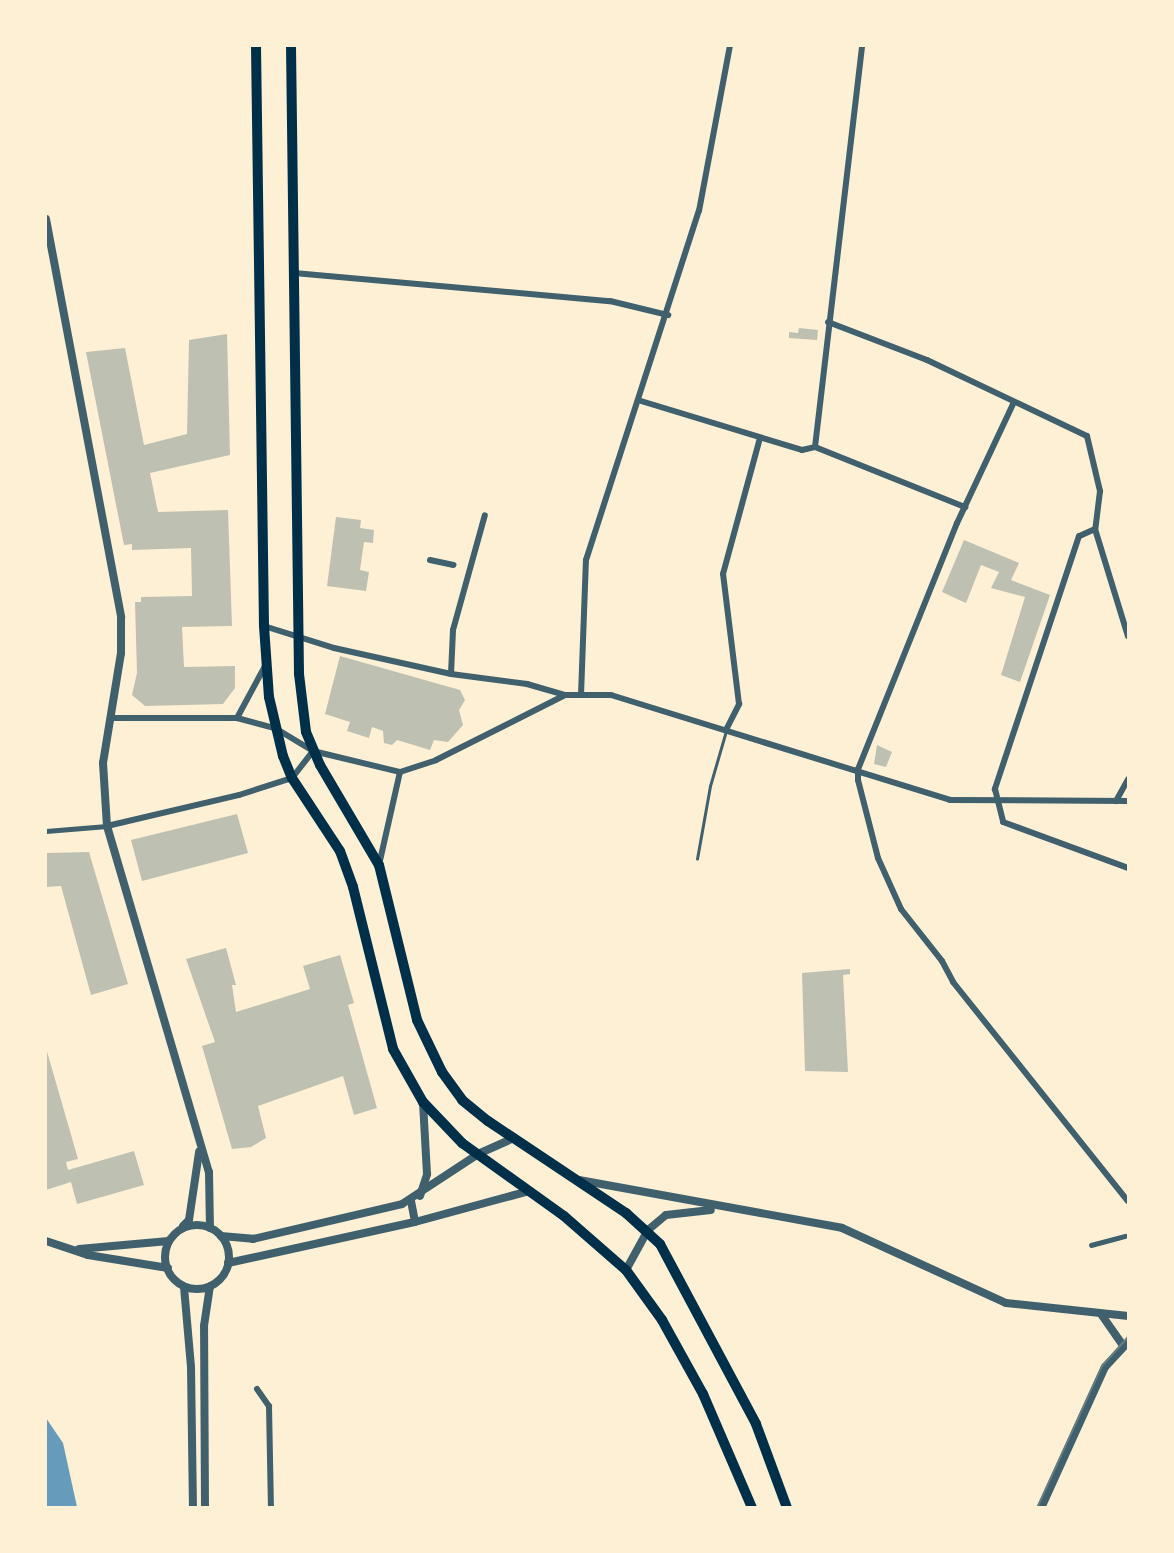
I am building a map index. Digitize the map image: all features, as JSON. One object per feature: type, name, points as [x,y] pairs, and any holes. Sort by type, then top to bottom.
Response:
[{"type":"main road","points":[[256,46],[264,626],[275,728],[292,778],[340,851],[353,887],[393,1049],[424,1102],[478,1154],[530,1191],[626,1270],[662,1320],[703,1394],[752,1507]]},
{"type":"main road","points":[[291,46],[298,639],[302,710],[313,751],[379,865],[425,1043],[462,1100],[512,1139],[579,1180],[648,1230],[674,1266],[718,1346],[756,1424],[788,1507]]},
{"type":"street","points":[[581,695],[586,560],[641,401],[699,211],[730,46]]},
{"type":"street","points":[[815,447],[862,46]]},
{"type":"street","points":[[46,219],[121,617],[121,653],[102,785],[107,826],[200,1149],[209,1172],[210,1228]]},
{"type":"street","points":[[294,273],[610,302],[668,315]]},
{"type":"street","points":[[828,321],[939,365],[1087,436],[1100,491],[1095,529],[1129,636]]},
{"type":"street","points":[[641,401],[802,450],[815,447],[965,507]]},
{"type":"street","points":[[1014,402],[965,507],[858,769],[878,858],[901,909],[942,961],[953,982],[1129,1201]]},
{"type":"street","points":[[727,728],[739,704],[723,574],[760,438]]},
{"type":"street","points":[[451,674],[453,630],[468,568],[485,515]]},
{"type":"street","points":[[1095,529],[1079,536],[1024,693],[995,789],[1003,822],[1129,868]]},
{"type":"street","points":[[430,560],[453,565]]},
{"type":"street","points":[[264,626],[298,639],[451,674],[527,684],[565,695],[611,695],[727,728],[950,800],[1129,801]]},
{"type":"street","points":[[237,718],[266,664]]},
{"type":"street","points":[[110,718],[237,718],[275,728],[313,751],[400,772],[436,760],[565,695]]},
{"type":"street","points":[[46,831],[107,826],[239,796],[292,778],[313,751]]},
{"type":"street","points":[[379,865],[400,772]]},
{"type":"street","points":[[1116,801],[1129,779]]},
{"type":"street","points":[[420,1196],[427,1174],[424,1102]]},
{"type":"street","points":[[180,1230],[195,1225],[210,1228],[221,1236],[253,1239],[411,1201],[478,1154],[512,1139]]},
{"type":"street","points":[[193,1507],[191,1367],[184,1287],[168,1269],[165,1260],[169,1241],[189,1220],[200,1149]]},
{"type":"street","points":[[579,1180],[842,1228],[1006,1303],[1129,1316]]},
{"type":"street","points":[[228,1263],[415,1222],[530,1191]]},
{"type":"street","points":[[411,1201],[415,1222]]},
{"type":"street","points":[[626,1270],[648,1230],[675,1211],[728,1209]]},
{"type":"street","points":[[184,1287],[210,1286],[222,1277],[228,1263],[221,1236]]},
{"type":"street","points":[[1091,1245],[1125,1236]]},
{"type":"street","points":[[46,1241],[168,1269]]},
{"type":"street","points":[[72,1249],[169,1241]]},
{"type":"street","points":[[205,1507],[204,1326],[210,1286]]},
{"type":"street","points":[[1041,1507],[1105,1367],[1126,1343],[1101,1314]]},
{"type":"street","points":[[257,1389],[269,1406],[271,1507]]},
{"type":"lane","points":[[697,859],[710,786],[727,728]]},
{"type":"water","points":[[46,1418],[63,1443],[77,1507],[46,1507]]},
{"type":"building","points":[[799,328],[818,330],[817,340],[789,338],[789,332],[798,333]]},
{"type":"building","points":[[227,334],[230,455],[150,473],[158,512],[228,510],[232,626],[182,627],[184,667],[235,666],[235,688],[223,704],[145,706],[132,695],[137,673],[135,602],[141,602],[141,597],[192,596],[191,548],[132,550],[132,544],[124,545],[86,352],[125,348],[144,445],[187,434],[189,340]]},
{"type":"building","points":[[336,517],[361,520],[360,528],[374,530],[373,543],[364,542],[360,570],[369,572],[366,591],[327,586]]},
{"type":"building","points":[[964,540],[1019,563],[1011,580],[1050,595],[1020,682],[1001,675],[1025,597],[991,588],[999,572],[981,565],[966,603],[942,592]]},
{"type":"building","points":[[340,656],[460,690],[465,700],[459,710],[463,725],[448,742],[434,740],[430,750],[397,740],[392,745],[384,743],[383,731],[372,727],[369,738],[347,731],[350,722],[325,714]]},
{"type":"building","points":[[877,745],[892,752],[886,767],[874,764]]},
{"type":"building","points":[[237,814],[248,853],[142,881],[131,840]]},
{"type":"building","points":[[89,852],[128,984],[91,995],[61,886],[46,887],[46,853]]},
{"type":"building","points":[[226,948],[236,985],[232,985],[236,1012],[310,989],[303,966],[340,955],[354,1003],[348,1005],[377,1108],[354,1115],[343,1076],[258,1106],[266,1138],[251,1147],[232,1149],[202,1046],[215,1042],[186,959]]},
{"type":"building","points":[[850,969],[850,974],[843,975],[848,1072],[805,1071],[802,973]]},
{"type":"building","points":[[46,1048],[78,1159],[66,1162],[68,1170],[134,1151],[144,1185],[77,1204],[71,1182],[46,1190]]},
{"type":"tram line","points":[[1037,1508],[1102,1366],[1128,1337]]}]
